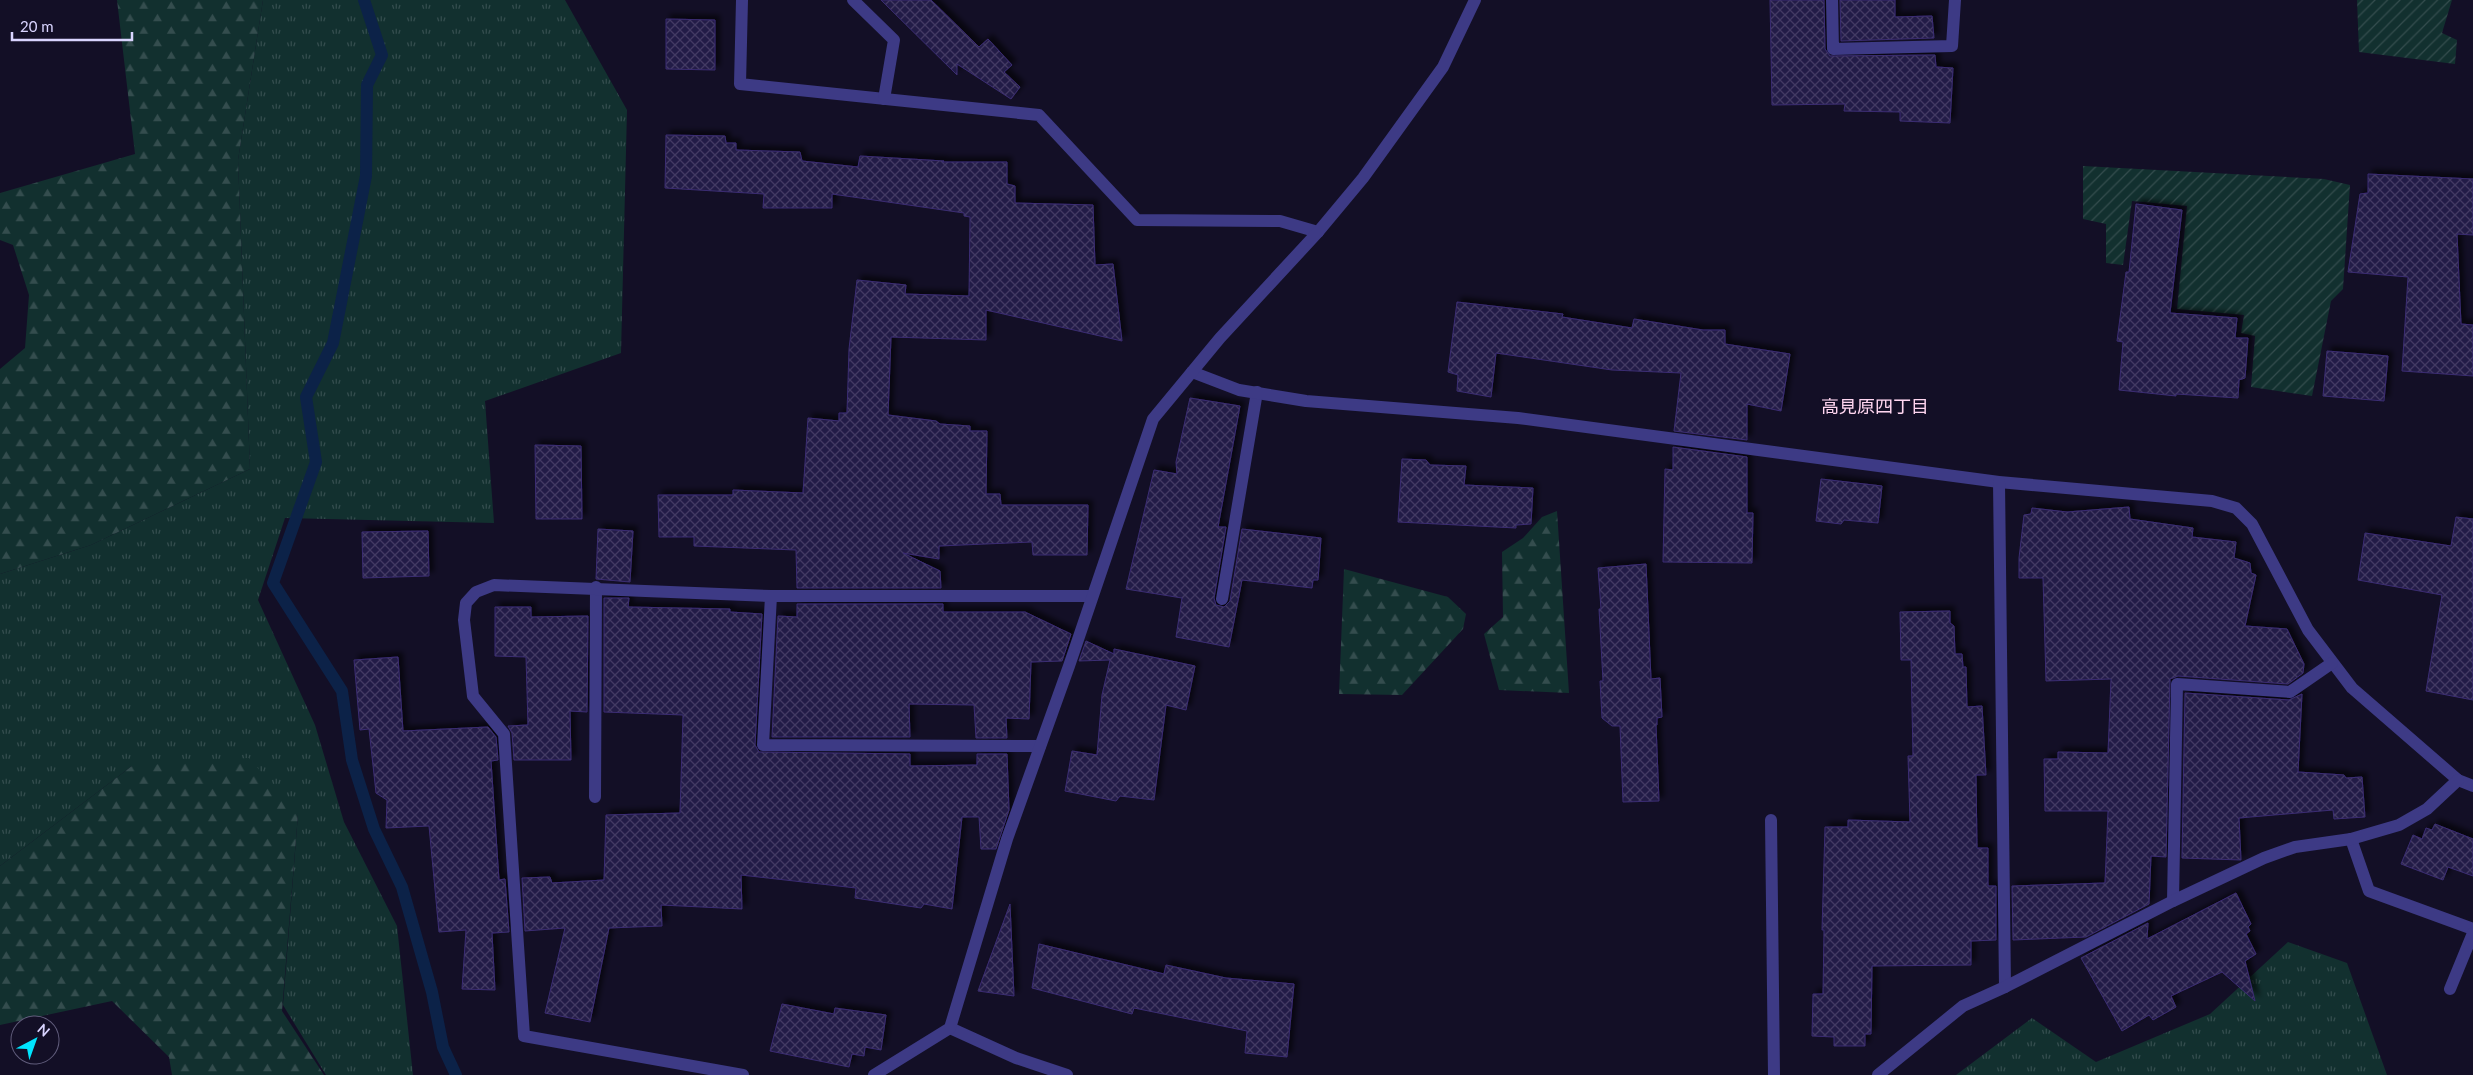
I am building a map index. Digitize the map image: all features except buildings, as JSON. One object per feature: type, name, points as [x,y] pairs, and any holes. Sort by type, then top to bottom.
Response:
[{"type":"street","points":[[742,0],[740,84],[1039,115],[1136,220],[1280,221],[1318,232]]},
{"type":"street","points":[[853,0],[894,40],[884,99]]},
{"type":"street","points":[[874,1075],[950,1028],[1007,839],[1153,419],[1192,372],[1318,232],[1363,178],[1443,67],[1475,0]]},
{"type":"street","points":[[1832,0],[1832,49],[1952,46],[1955,0]]},
{"type":"street","points":[[1192,372],[1239,390],[1306,402],[1518,418],[1999,482],[2212,501],[2236,508],[2252,524],[2308,630],[2352,688],[2458,780],[2473,786]]},
{"type":"street","points":[[1222,599],[1257,392]]},
{"type":"street","points":[[1999,482],[2005,987]]},
{"type":"street","points":[[743,1075],[524,1036],[504,734],[473,696],[464,620],[466,603],[476,592],[494,585],[596,587],[771,596],[1092,596]]},
{"type":"street","points":[[595,797],[596,587]]},
{"type":"street","points":[[771,596],[763,745],[1040,746]]},
{"type":"street","points":[[2173,901],[2177,684],[2290,692],[2332,662]]},
{"type":"street","points":[[1878,1075],[1963,1006],[2005,987],[2173,901],[2264,858],[2287,850],[2351,839],[2399,825],[2427,808],[2458,780]]},
{"type":"street","points":[[1771,820],[1774,1075]]},
{"type":"street","points":[[2351,839],[2369,891],[2473,929]]},
{"type":"street","points":[[2450,989],[2473,934]]},
{"type":"street","points":[[950,1028],[1016,1058],[1067,1075]]},
{"type":"green space","points":[[117,0],[263,0],[238,160],[250,469],[91,545],[0,574],[0,369],[25,348],[29,295],[13,245],[0,240],[0,193],[135,154]]},
{"type":"green space","points":[[263,0],[565,0],[627,110],[621,353],[485,401],[494,523],[285,518],[258,600],[315,725],[344,822],[397,926],[413,1075],[326,1075],[283,1005],[298,814],[132,766],[0,866],[0,574],[91,545],[250,469],[238,160]]},
{"type":"green space","points":[[2357,0],[2452,0],[2442,33],[2457,40],[2455,64],[2359,52]]},
{"type":"green space","points":[[2083,166],[2324,179],[2350,185],[2343,289],[2331,301],[2312,396],[2251,387],[2255,336],[2241,333],[2244,315],[2177,309],[2187,206],[2132,201],[2123,265],[2106,263],[2106,224],[2083,219]]},
{"type":"green space","points":[[1557,511],[1569,693],[1499,690],[1484,634],[1503,617],[1502,552],[1523,538],[1542,517]]},
{"type":"green space","points":[[1344,569],[1448,597],[1466,614],[1463,629],[1402,695],[1339,694]]},
{"type":"green space","points":[[249,758],[298,814],[282,1011],[324,1075],[172,1075],[169,1057],[112,1001],[47,1015],[10,1015],[10,1023],[0,1025],[0,866],[132,766]]},
{"type":"green space","points":[[2288,942],[2347,963],[2387,1075],[1956,1075],[2032,1018],[2096,1062],[2210,1014]]},
{"type":"waterway","points":[[364,0],[382,55],[367,85],[366,176],[333,343],[306,397],[316,462],[273,583],[342,691],[352,760],[374,829],[402,887],[432,992],[443,1047],[456,1075]]},
{"type":"district","name":"高見原四丁目","points":[[1875,406]]}]
